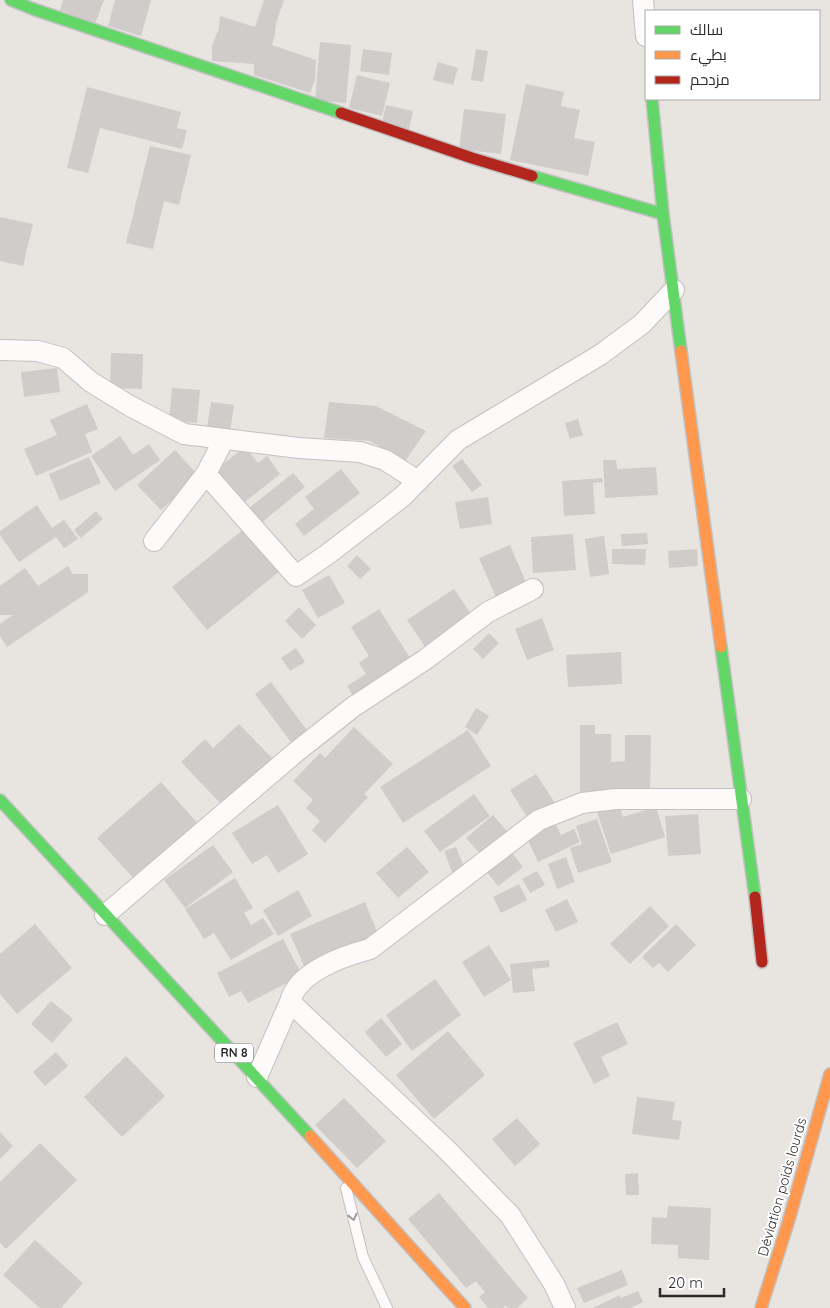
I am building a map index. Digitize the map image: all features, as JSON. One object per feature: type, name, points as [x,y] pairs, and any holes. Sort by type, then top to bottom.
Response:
[{"type":"main road","points":[[11,0],[472,158],[663,214]]},
{"type":"main road","points":[[652,100],[663,214],[760,932],[762,962]]},
{"type":"main road","name":"RN 8","points":[[0,800],[257,1077],[465,1308]]},
{"type":"main road","name":"Déviation poids lourds","points":[[761,1308],[788,1224],[830,1074]]},
{"type":"street","points":[[643,0],[645,24]]},
{"type":"street","points":[[206,474],[296,576],[336,549],[402,497],[458,440],[600,355],[642,324],[674,290]]},
{"type":"street","points":[[2,350],[38,351],[63,358],[106,392],[184,434],[299,448],[360,452],[385,460],[418,480]]},
{"type":"street","points":[[154,540],[206,474],[224,439]]},
{"type":"street","points":[[105,915],[296,752],[353,706],[426,659],[488,612],[533,589]]},
{"type":"street","points":[[257,1077],[290,1002],[292,992],[312,974],[344,956],[370,949],[538,820],[582,802],[616,799],[741,799]]},
{"type":"street","points":[[290,1002],[446,1149],[510,1215],[554,1284],[565,1308]]},
{"type":"lane","points":[[341,1170],[363,1257],[386,1308]]},
{"type":"building","points":[[63,0],[104,0],[95,24],[60,10]]},
{"type":"building","points":[[115,0],[151,0],[141,36],[108,26]]},
{"type":"building","points":[[264,0],[284,0],[276,23],[272,45],[316,60],[315,80],[310,93],[254,75],[254,64],[212,61],[212,46],[219,28],[220,16],[255,27]]},
{"type":"building","points":[[320,42],[351,45],[346,103],[315,100]]},
{"type":"building","points":[[363,49],[392,53],[389,75],[360,71]]},
{"type":"building","points":[[476,49],[488,51],[483,82],[471,80]]},
{"type":"building","points":[[438,62],[458,68],[453,85],[433,80]]},
{"type":"building","points":[[357,75],[390,83],[382,116],[349,108]]},
{"type":"building","points":[[526,84],[564,92],[561,106],[580,110],[574,138],[595,142],[588,176],[510,160]]},
{"type":"building","points":[[87,87],[181,112],[177,128],[187,130],[182,149],[100,128],[88,173],[67,168]]},
{"type":"building","points":[[386,105],[413,111],[409,130],[382,123]]},
{"type":"building","points":[[464,109],[506,114],[501,154],[459,149]]},
{"type":"building","points":[[150,146],[191,155],[179,205],[164,201],[153,249],[126,243]]},
{"type":"building","points":[[0,217],[33,224],[23,266],[0,261]]},
{"type":"building","points":[[111,353],[143,354],[142,389],[110,388]]},
{"type":"building","points":[[57,368],[60,392],[24,397],[21,372]]},
{"type":"building","points":[[172,388],[200,390],[197,423],[169,421]]},
{"type":"building","points":[[211,402],[234,405],[230,432],[207,428]]},
{"type":"building","points":[[329,402],[376,406],[426,431],[405,461],[370,441],[324,438]]},
{"type":"building","points":[[87,404],[98,429],[85,434],[92,452],[36,476],[24,449],[57,435],[50,420]]},
{"type":"building","points":[[578,419],[583,435],[570,439],[565,423]]},
{"type":"building","points":[[120,436],[133,455],[149,444],[160,460],[115,491],[91,456]]},
{"type":"building","points":[[245,447],[258,463],[267,456],[280,474],[241,505],[214,471]]},
{"type":"building","points":[[175,450],[199,476],[161,510],[137,485]]},
{"type":"building","points":[[89,457],[101,483],[60,501],[49,474]]},
{"type":"building","points":[[462,459],[482,485],[472,492],[452,466]]},
{"type":"building","points":[[603,460],[616,460],[617,469],[656,467],[658,495],[605,498]]},
{"type":"building","points":[[341,469],[360,493],[304,536],[295,524],[314,509],[305,497]]},
{"type":"building","points":[[293,473],[305,487],[261,523],[249,508]]},
{"type":"building","points":[[602,478],[603,482],[593,483],[595,514],[564,516],[562,481]]},
{"type":"building","points":[[488,497],[492,524],[460,529],[455,502]]},
{"type":"building","points":[[37,505],[52,528],[64,520],[78,539],[64,548],[56,537],[19,562],[0,535],[0,531]]},
{"type":"building","points":[[96,511],[103,519],[81,538],[74,530]]},
{"type":"building","points":[[245,528],[280,571],[207,630],[172,587]]},
{"type":"building","points":[[647,533],[648,544],[622,546],[621,534]]},
{"type":"building","points":[[573,534],[576,570],[533,573],[531,537]]},
{"type":"building","points":[[604,536],[609,574],[590,577],[585,539]]},
{"type":"building","points":[[510,545],[528,587],[497,600],[479,558]]},
{"type":"building","points":[[612,549],[646,549],[645,565],[612,564]]},
{"type":"building","points":[[697,549],[698,566],[669,568],[668,551]]},
{"type":"building","points":[[357,555],[371,569],[360,579],[347,566]]},
{"type":"building","points":[[68,566],[73,574],[88,574],[88,592],[7,647],[0,636],[0,624],[13,615],[0,615],[0,586],[25,568],[38,586]]},
{"type":"building","points":[[329,575],[345,603],[318,618],[302,590]]},
{"type":"building","points":[[454,589],[473,617],[426,648],[407,620]]},
{"type":"building","points":[[299,607],[316,625],[302,639],[285,621]]},
{"type":"building","points":[[379,609],[412,661],[354,697],[347,686],[366,674],[359,663],[369,656],[351,627]]},
{"type":"building","points":[[542,618],[554,650],[527,660],[515,629]]},
{"type":"building","points":[[489,633],[499,643],[483,659],[473,649]]},
{"type":"building","points":[[296,648],[305,662],[290,671],[281,658]]},
{"type":"building","points":[[621,652],[622,684],[568,687],[566,655]]},
{"type":"building","points":[[271,682],[309,733],[293,745],[255,694]]},
{"type":"building","points":[[476,708],[489,716],[477,735],[465,727]]},
{"type":"building","points":[[239,724],[273,759],[223,806],[181,762],[205,739],[213,748]]},
{"type":"building","points":[[580,725],[595,725],[595,734],[611,734],[611,762],[625,761],[625,735],[651,735],[650,794],[580,795]]},
{"type":"building","points":[[354,727],[393,764],[364,794],[368,797],[325,843],[312,830],[320,821],[306,808],[313,800],[293,781],[320,753],[325,758]]},
{"type":"building","points":[[468,730],[491,766],[403,823],[380,787]]},
{"type":"building","points":[[536,774],[555,803],[529,820],[510,790]]},
{"type":"building","points":[[161,782],[198,824],[135,880],[97,838]]},
{"type":"building","points":[[474,794],[490,816],[440,852],[424,831]]},
{"type":"building","points":[[278,805],[308,854],[278,873],[267,855],[252,864],[232,833]]},
{"type":"building","points":[[619,805],[623,817],[656,807],[665,837],[611,854],[597,812]]},
{"type":"building","points":[[698,814],[701,854],[668,856],[665,816]]},
{"type":"building","points":[[493,815],[510,835],[484,858],[466,838]]},
{"type":"building","points":[[597,819],[612,862],[578,873],[570,848],[582,844],[576,826]]},
{"type":"building","points":[[555,823],[561,835],[574,829],[580,842],[538,862],[526,836]]},
{"type":"building","points":[[213,845],[233,872],[185,908],[164,880]]},
{"type":"building","points":[[407,847],[429,872],[398,898],[376,873]]},
{"type":"building","points":[[456,847],[466,872],[454,877],[444,851]]},
{"type":"building","points":[[512,853],[523,867],[498,886],[487,872]]},
{"type":"building","points":[[566,857],[575,882],[557,889],[548,864]]},
{"type":"building","points":[[537,871],[545,885],[530,893],[522,879]]},
{"type":"building","points":[[235,878],[253,908],[244,913],[251,925],[263,918],[274,934],[231,960],[214,933],[204,939],[185,909]]},
{"type":"building","points":[[519,884],[527,900],[501,913],[493,897]]},
{"type":"building","points":[[298,890],[312,916],[278,936],[263,910]]},
{"type":"building","points":[[567,899],[578,922],[556,932],[545,910]]},
{"type":"building","points":[[365,902],[379,936],[305,968],[290,934]]},
{"type":"building","points":[[650,906],[669,926],[630,964],[610,944]]},
{"type":"building","points":[[35,924],[72,968],[17,1014],[0,994],[0,954]]},
{"type":"building","points":[[676,924],[696,945],[668,972],[659,963],[653,968],[642,957]]},
{"type":"building","points":[[283,939],[302,975],[248,1003],[241,991],[229,997],[217,973]]},
{"type":"building","points":[[489,945],[511,980],[484,997],[462,962]]},
{"type":"building","points":[[549,960],[550,967],[532,969],[535,991],[513,993],[510,964]]},
{"type":"building","points":[[435,979],[461,1015],[412,1051],[386,1015]]},
{"type":"building","points":[[51,1001],[73,1019],[52,1043],[31,1024]]},
{"type":"building","points":[[381,1018],[402,1044],[386,1057],[365,1032]]},
{"type":"building","points":[[617,1022],[628,1044],[601,1057],[610,1076],[594,1084],[573,1043]]},
{"type":"building","points":[[448,1031],[485,1075],[434,1119],[396,1075]]},
{"type":"building","points":[[56,1052],[68,1066],[45,1086],[33,1072]]},
{"type":"building","points":[[126,1056],[165,1096],[122,1137],[84,1097]]},
{"type":"building","points":[[637,1097],[675,1102],[672,1120],[682,1121],[679,1140],[632,1134]]},
{"type":"building","points":[[344,1098],[386,1141],[357,1168],[315,1125]]},
{"type":"building","points":[[517,1118],[540,1144],[515,1166],[492,1139]]},
{"type":"building","points":[[0,1132],[13,1146],[0,1159]]},
{"type":"building","points":[[40,1143],[77,1180],[6,1249],[0,1243],[0,1182]]},
{"type":"building","points":[[638,1173],[639,1195],[626,1195],[625,1174]]},
{"type":"building","points":[[439,1193],[528,1298],[517,1308],[508,1308],[506,1306],[503,1308],[488,1308],[479,1297],[485,1292],[476,1281],[466,1288],[408,1219]]},
{"type":"building","points":[[668,1206],[711,1208],[709,1260],[678,1258],[678,1245],[651,1244],[652,1217],[667,1218]]},
{"type":"building","points":[[35,1240],[83,1283],[61,1308],[40,1308],[3,1275]]},
{"type":"building","points":[[622,1270],[628,1285],[584,1303],[577,1288]]},
{"type":"building","points":[[638,1291],[643,1302],[630,1308],[593,1308],[620,1295],[621,1298]]},
{"type":"traffic: fast","points":[[11,0],[341,113]]},
{"type":"traffic: fast","points":[[652,100],[663,214],[681,351]]},
{"type":"traffic: fast","points":[[532,176],[663,214]]},
{"type":"traffic: fast","points":[[721,647],[755,897]]},
{"type":"traffic: fast","points":[[0,800],[310,1136]]},
{"type":"traffic: slow","points":[[681,351],[721,647]]},
{"type":"traffic: slow","points":[[761,1308],[788,1223],[830,1074]]},
{"type":"traffic: slow","points":[[310,1136],[465,1308]]},
{"type":"traffic: jam","points":[[341,113],[472,158],[532,176]]},
{"type":"traffic: jam","points":[[755,897],[762,962]]}]
